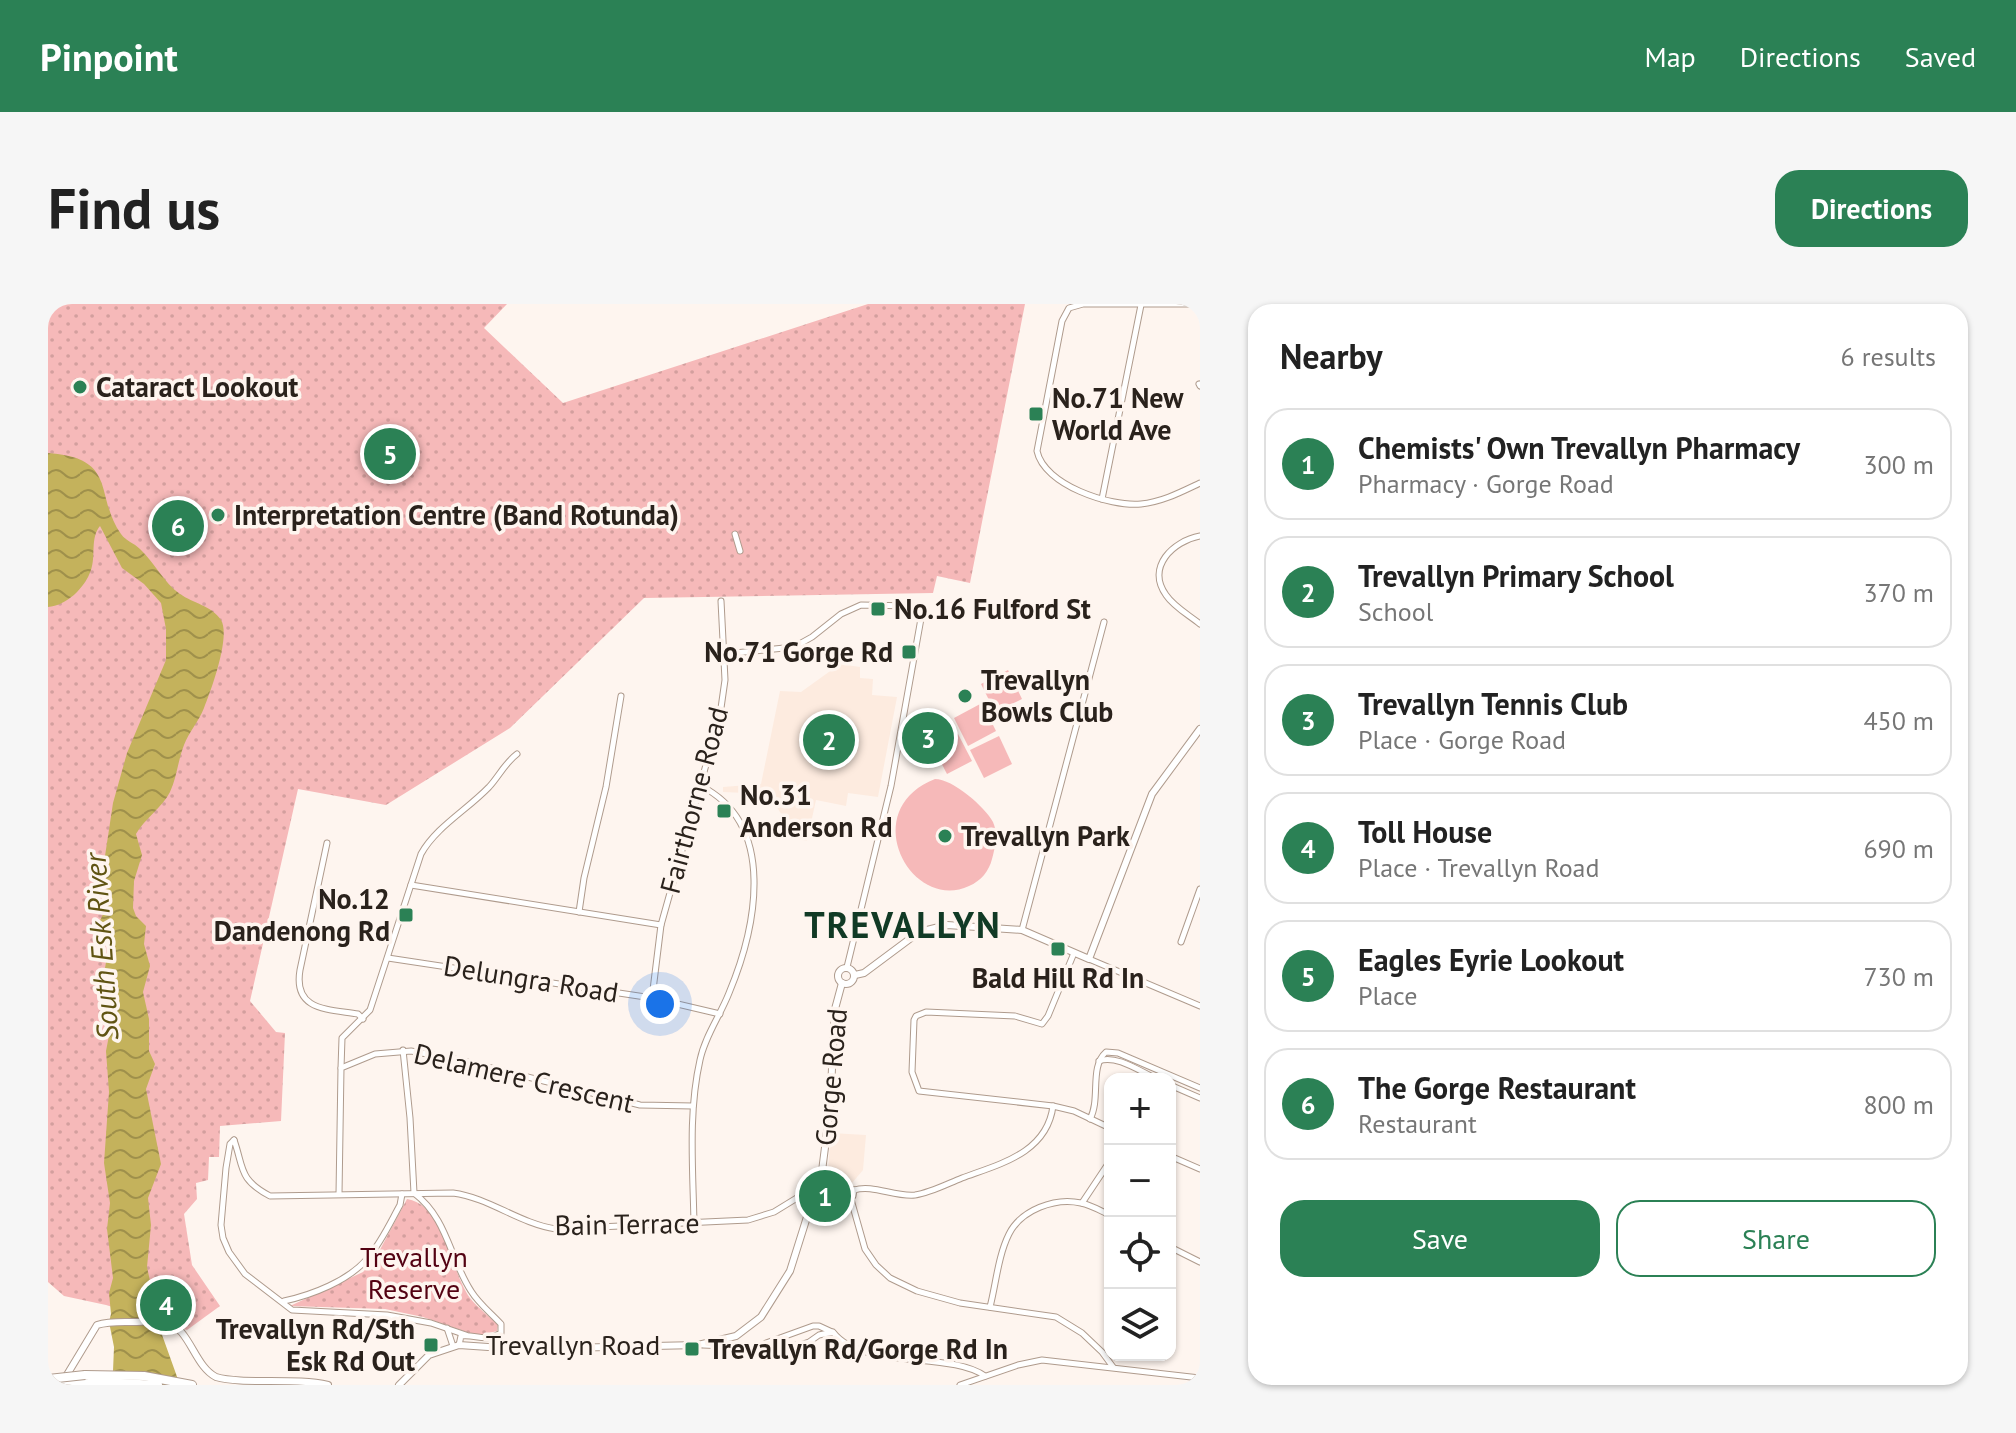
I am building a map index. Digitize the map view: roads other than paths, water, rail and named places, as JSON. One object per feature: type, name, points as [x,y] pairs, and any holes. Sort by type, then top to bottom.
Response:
[{"type":"highway","points":[[48,1379],[126,1375],[192,1385]]},
{"type":"highway","points":[[62,1385],[102,1382],[158,1385]]},
{"type":"street","points":[[1196,304],[1075,304],[1065,312],[1039,431],[1039,459],[1051,475],[1102,499],[1128,504],[1154,502],[1200,483]]},
{"type":"street","points":[[1102,499],[1141,305]]},
{"type":"street","points":[[735,534],[740,551]]},
{"type":"street","points":[[1200,536],[1186,539],[1169,552],[1163,560],[1160,577],[1166,596],[1200,624]]},
{"type":"street","name":"Fairthorne Road","points":[[652,998],[661,925],[720,715],[725,654],[721,601]]},
{"type":"street","name":"Gorge Road","points":[[725,654],[794,647],[841,614],[861,605],[917,607],[922,613],[891,786],[847,967]]},
{"type":"street","points":[[1022,930],[1104,622]]},
{"type":"street","points":[[579,912],[606,787],[621,696]]},
{"type":"street","points":[[1089,959],[1152,794],[1200,729]]},
{"type":"street","points":[[339,1194],[342,1038],[370,1010],[425,846],[492,784],[508,761],[517,754]]},
{"type":"street","points":[[694,1224],[693,1106],[703,1048],[735,978],[742,953],[752,903],[755,861],[742,827],[718,797],[701,786]]},
{"type":"street","points":[[327,843],[300,970],[299,989],[315,1006],[358,1014],[363,1019]]},
{"type":"street","points":[[411,885],[661,925]]},
{"type":"street","points":[[1181,942],[1200,889]]},
{"type":"street","points":[[855,975],[847,967],[838,974],[842,983],[850,984],[855,975],[864,973],[929,928],[953,925],[1022,930],[1200,1006]]},
{"type":"street","points":[[1074,953],[1042,1024],[1015,1016],[920,1014],[914,1020],[912,1072],[916,1087],[924,1093],[1053,1106],[1104,1125]]},
{"type":"street","name":"Delungra Road","points":[[388,958],[652,998],[720,1014]]},
{"type":"street","name":"Gorge Road","points":[[703,1345],[736,1336],[751,1326],[765,1312],[793,1263],[814,1190],[822,1180],[815,1176],[822,1171],[830,1108],[835,1009],[842,983]]},
{"type":"street","points":[[402,1194],[400,1205],[365,1261],[322,1288],[284,1301],[292,1310],[387,1315],[479,1339],[497,1336],[501,1333],[501,1324],[478,1302],[430,1206],[414,1193],[403,1050]]},
{"type":"street","name":"Delamere Crescent","points":[[341,1068],[375,1054],[403,1050],[459,1060],[640,1105],[693,1106]]},
{"type":"street","points":[[1090,1119],[1095,1109],[1098,1062],[1101,1054],[1111,1051],[1200,1088]]},
{"type":"street","points":[[1098,1062],[1109,1058],[1143,1073]]},
{"type":"street","points":[[1176,1088],[1200,1098]]},
{"type":"street","points":[[822,1180],[850,1192],[865,1188],[894,1195],[917,1195],[1007,1162],[1027,1150],[1045,1133],[1053,1106]]},
{"type":"street","name":"Bain Terrace","points":[[284,1301],[260,1288],[245,1274],[223,1238],[221,1225],[226,1168],[230,1144],[234,1140],[241,1170],[258,1189],[272,1197],[437,1192],[479,1198],[530,1223],[556,1229],[694,1224],[763,1217],[814,1190]]},
{"type":"street","points":[[1176,1159],[1200,1169]]},
{"type":"street","points":[[1082,1203],[1104,1170]]},
{"type":"street","points":[[430,1206],[437,1192]]},
{"type":"street","points":[[850,1192],[865,1249],[890,1278],[929,1295],[989,1308],[1041,1314],[1067,1322],[1102,1352],[1113,1367]]},
{"type":"street","points":[[989,1308],[1005,1245],[1016,1224],[1036,1209],[1065,1202],[1082,1203],[1104,1212]]},
{"type":"street","points":[[1176,1250],[1200,1262]]},
{"type":"street","points":[[62,1385],[92,1330],[101,1324],[166,1322],[179,1331],[204,1367],[217,1377],[234,1381],[305,1381],[328,1385]]},
{"type":"street","name":"Trevallyn Road","points":[[761,1345],[813,1326],[833,1332]]},
{"type":"street","points":[[446,1328],[456,1345]]},
{"type":"street","points":[[833,1332],[841,1342],[860,1350],[952,1365],[985,1376]]},
{"type":"street","name":"Trevallyn Road","points":[[399,1385],[429,1355],[456,1345],[519,1349],[800,1345],[833,1332]]},
{"type":"street","points":[[456,1345],[459,1338],[466,1335]]},
{"type":"street","points":[[960,1385],[1042,1360],[1200,1378]]},
{"type":"water","points":[[48,453],[86,462],[95,471],[121,534],[145,554],[174,589],[217,615],[223,628],[224,638],[215,677],[202,713],[184,745],[170,792],[136,834],[142,855],[134,881],[133,908],[146,926],[144,944],[150,966],[143,992],[149,1019],[149,1051],[155,1064],[146,1089],[161,1164],[148,1198],[151,1225],[147,1267],[161,1332],[180,1385],[108,1385],[113,1371],[109,1293],[113,1278],[107,1229],[110,1203],[104,1163],[109,1092],[106,1051],[112,1020],[105,968],[109,945],[99,938],[98,925],[107,905],[105,856],[113,803],[127,753],[166,660],[166,629],[161,603],[144,584],[122,568],[100,526],[95,536],[91,570],[84,583],[68,600],[48,607]]},
{"type":"place","name":"Cataract Lookout","points":[[80,387]]},
{"type":"place","name":"No.71 New World Ave","points":[[1036,414]]},
{"type":"place","name":"Eagles Eyrie Lookout","points":[[390,454]]},
{"type":"place","name":"Interpretation Centre (Band Rotunda)","points":[[218,515]]},
{"type":"place","name":"The Gorge Restaurant","points":[[178,526]]},
{"type":"place","name":"No.16 Fulford St","points":[[878,609]]},
{"type":"place","name":"No.71 Gorge Rd","points":[[909,652]]},
{"type":"place","name":"Trevallyn Bowls Club","points":[[965,696]]},
{"type":"place","name":"Trevallyn Tennis Club","points":[[928,738]]},
{"type":"place","name":"Trevallyn Primary School","points":[[829,740]]},
{"type":"place","name":"No.31 Anderson Rd","points":[[724,811]]},
{"type":"place","name":"Trevallyn Park","points":[[945,836]]},
{"type":"place","name":"No.12 Dandenong Rd","points":[[406,915]]},
{"type":"place","name":"Bald Hill Rd In","points":[[1058,949]]},
{"type":"place","name":"Chemists' Own Trevallyn Pharmacy","points":[[825,1196]]},
{"type":"place","name":"Toll House","points":[[166,1305]]},
{"type":"place","name":"Trevallyn Rd/Sth Esk Rd Out","points":[[431,1345]]},
{"type":"place","name":"Trevallyn Rd/Gorge Rd In","points":[[692,1349]]},
{"type":"district","name":"TREVALLYN","points":[[903,925]]},
{"type":"water label","name":"South Esk River","points":[[102,947]]},
{"type":"park label","name":"Trevallyn Reserve","points":[[414,1273]]}]
